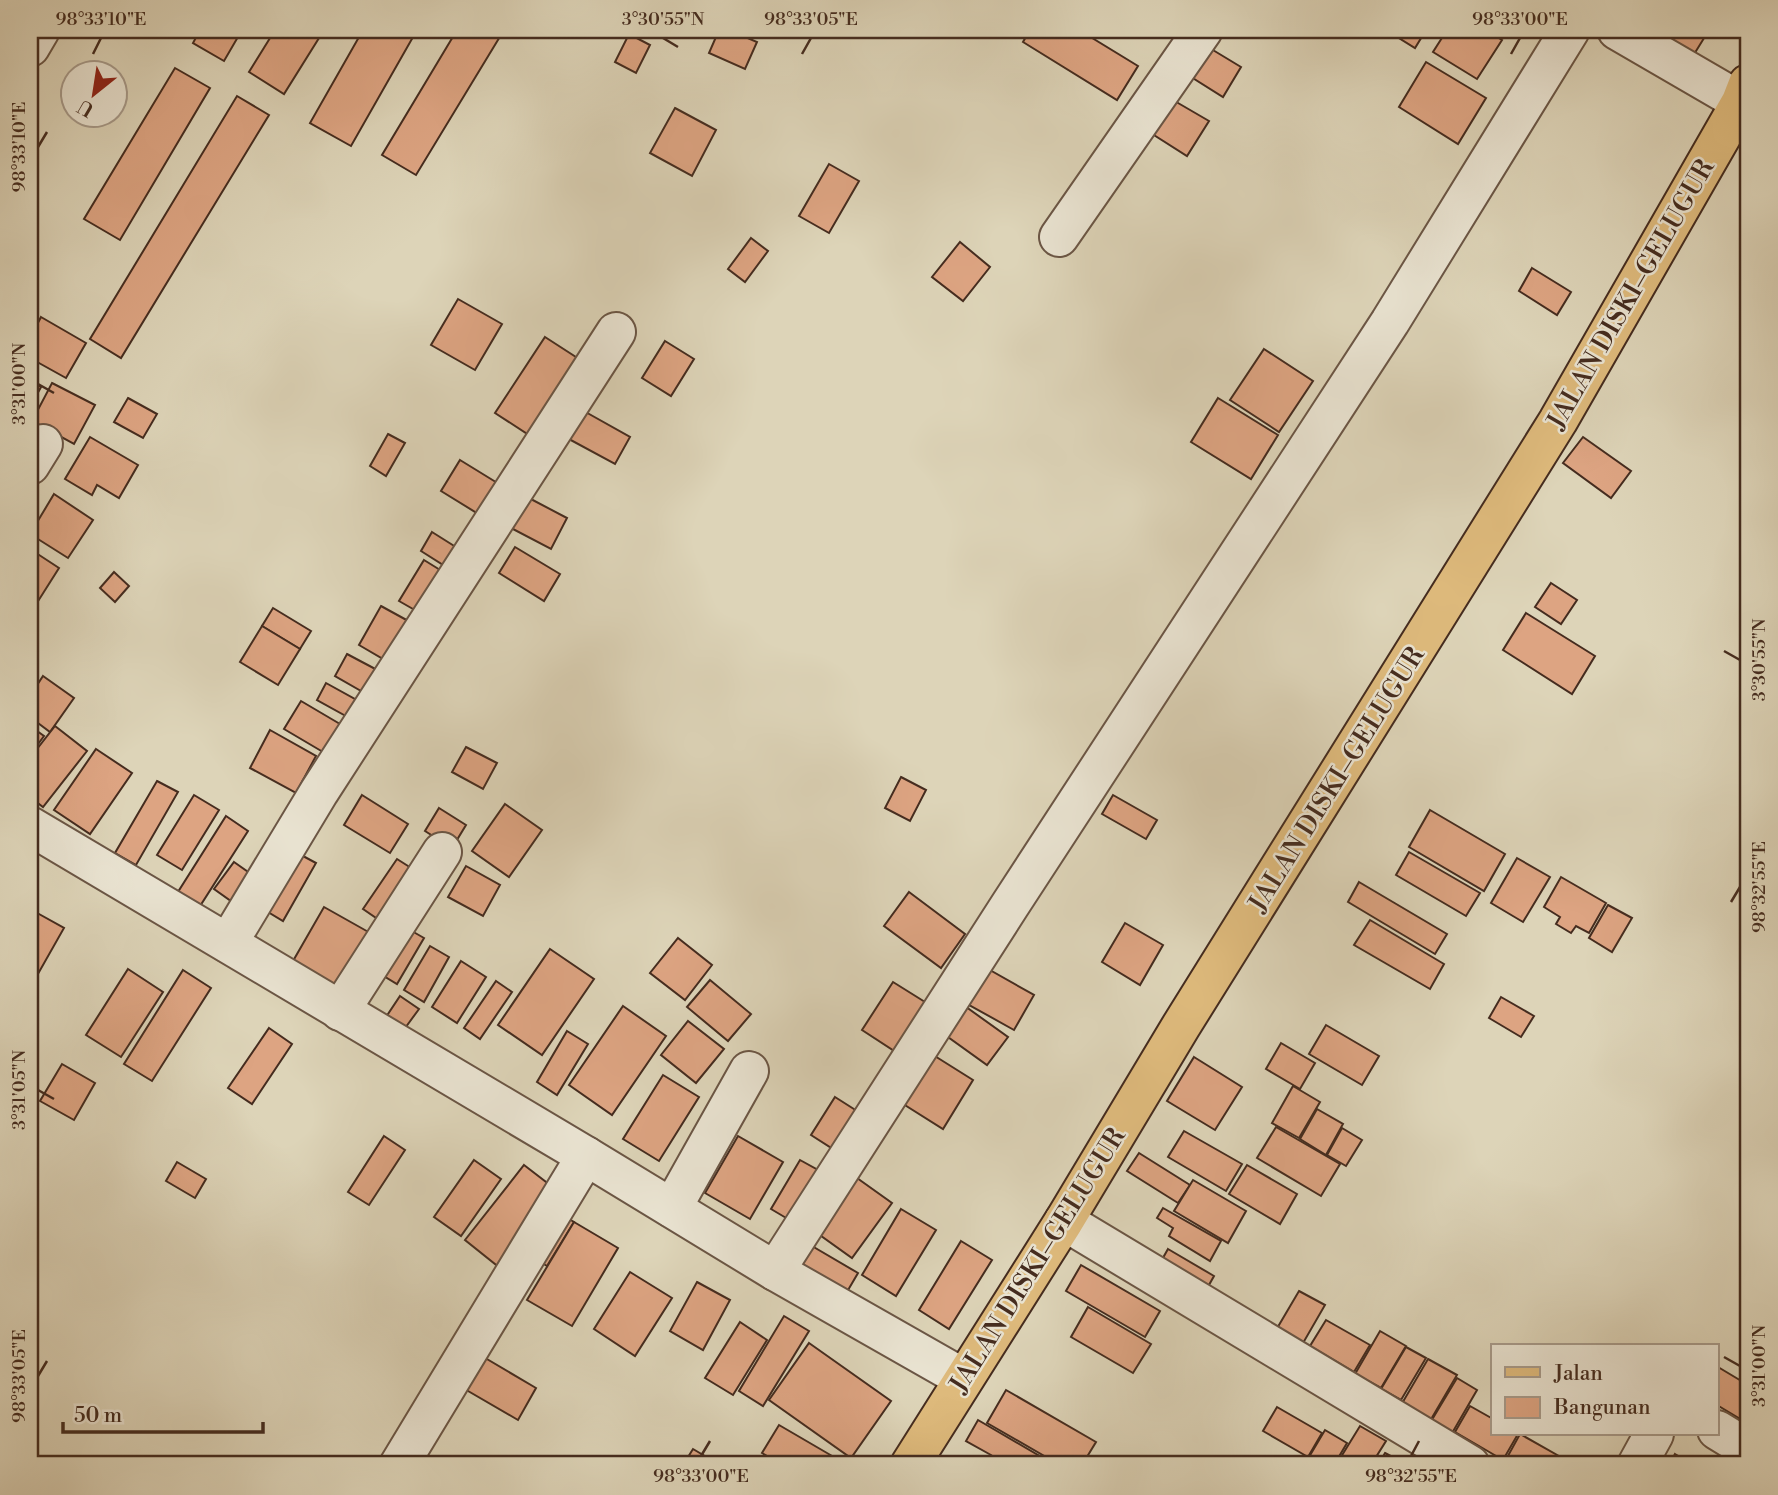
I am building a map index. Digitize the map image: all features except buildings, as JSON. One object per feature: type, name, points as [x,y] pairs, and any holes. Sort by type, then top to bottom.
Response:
[{"type":"main road","name":"JALAN DISKI–GELUGUR","points":[[910,1465],[1065,1221],[1181,1026],[1558,421],[1744,93]]},
{"type":"street","points":[[30,47],[40,30]]},
{"type":"street","points":[[1059,237],[1203,30]]},
{"type":"street","points":[[775,1271],[1390,323],[1570,30]]},
{"type":"street","points":[[1617,30],[1744,93]]},
{"type":"street","points":[[228,943],[318,793],[616,332]]},
{"type":"street","points":[[30,825],[775,1271],[963,1378]]},
{"type":"street","points":[[340,1011],[442,852]]},
{"type":"street","points":[[671,1208],[749,1071]]},
{"type":"street","points":[[399,1465],[586,1156]]},
{"type":"street","points":[[1065,1221],[1470,1465]]},
{"type":"street","points":[[1718,1431],[1748,1450]]},
{"type":"street","points":[[1637,1465],[1653,1436]]}]
